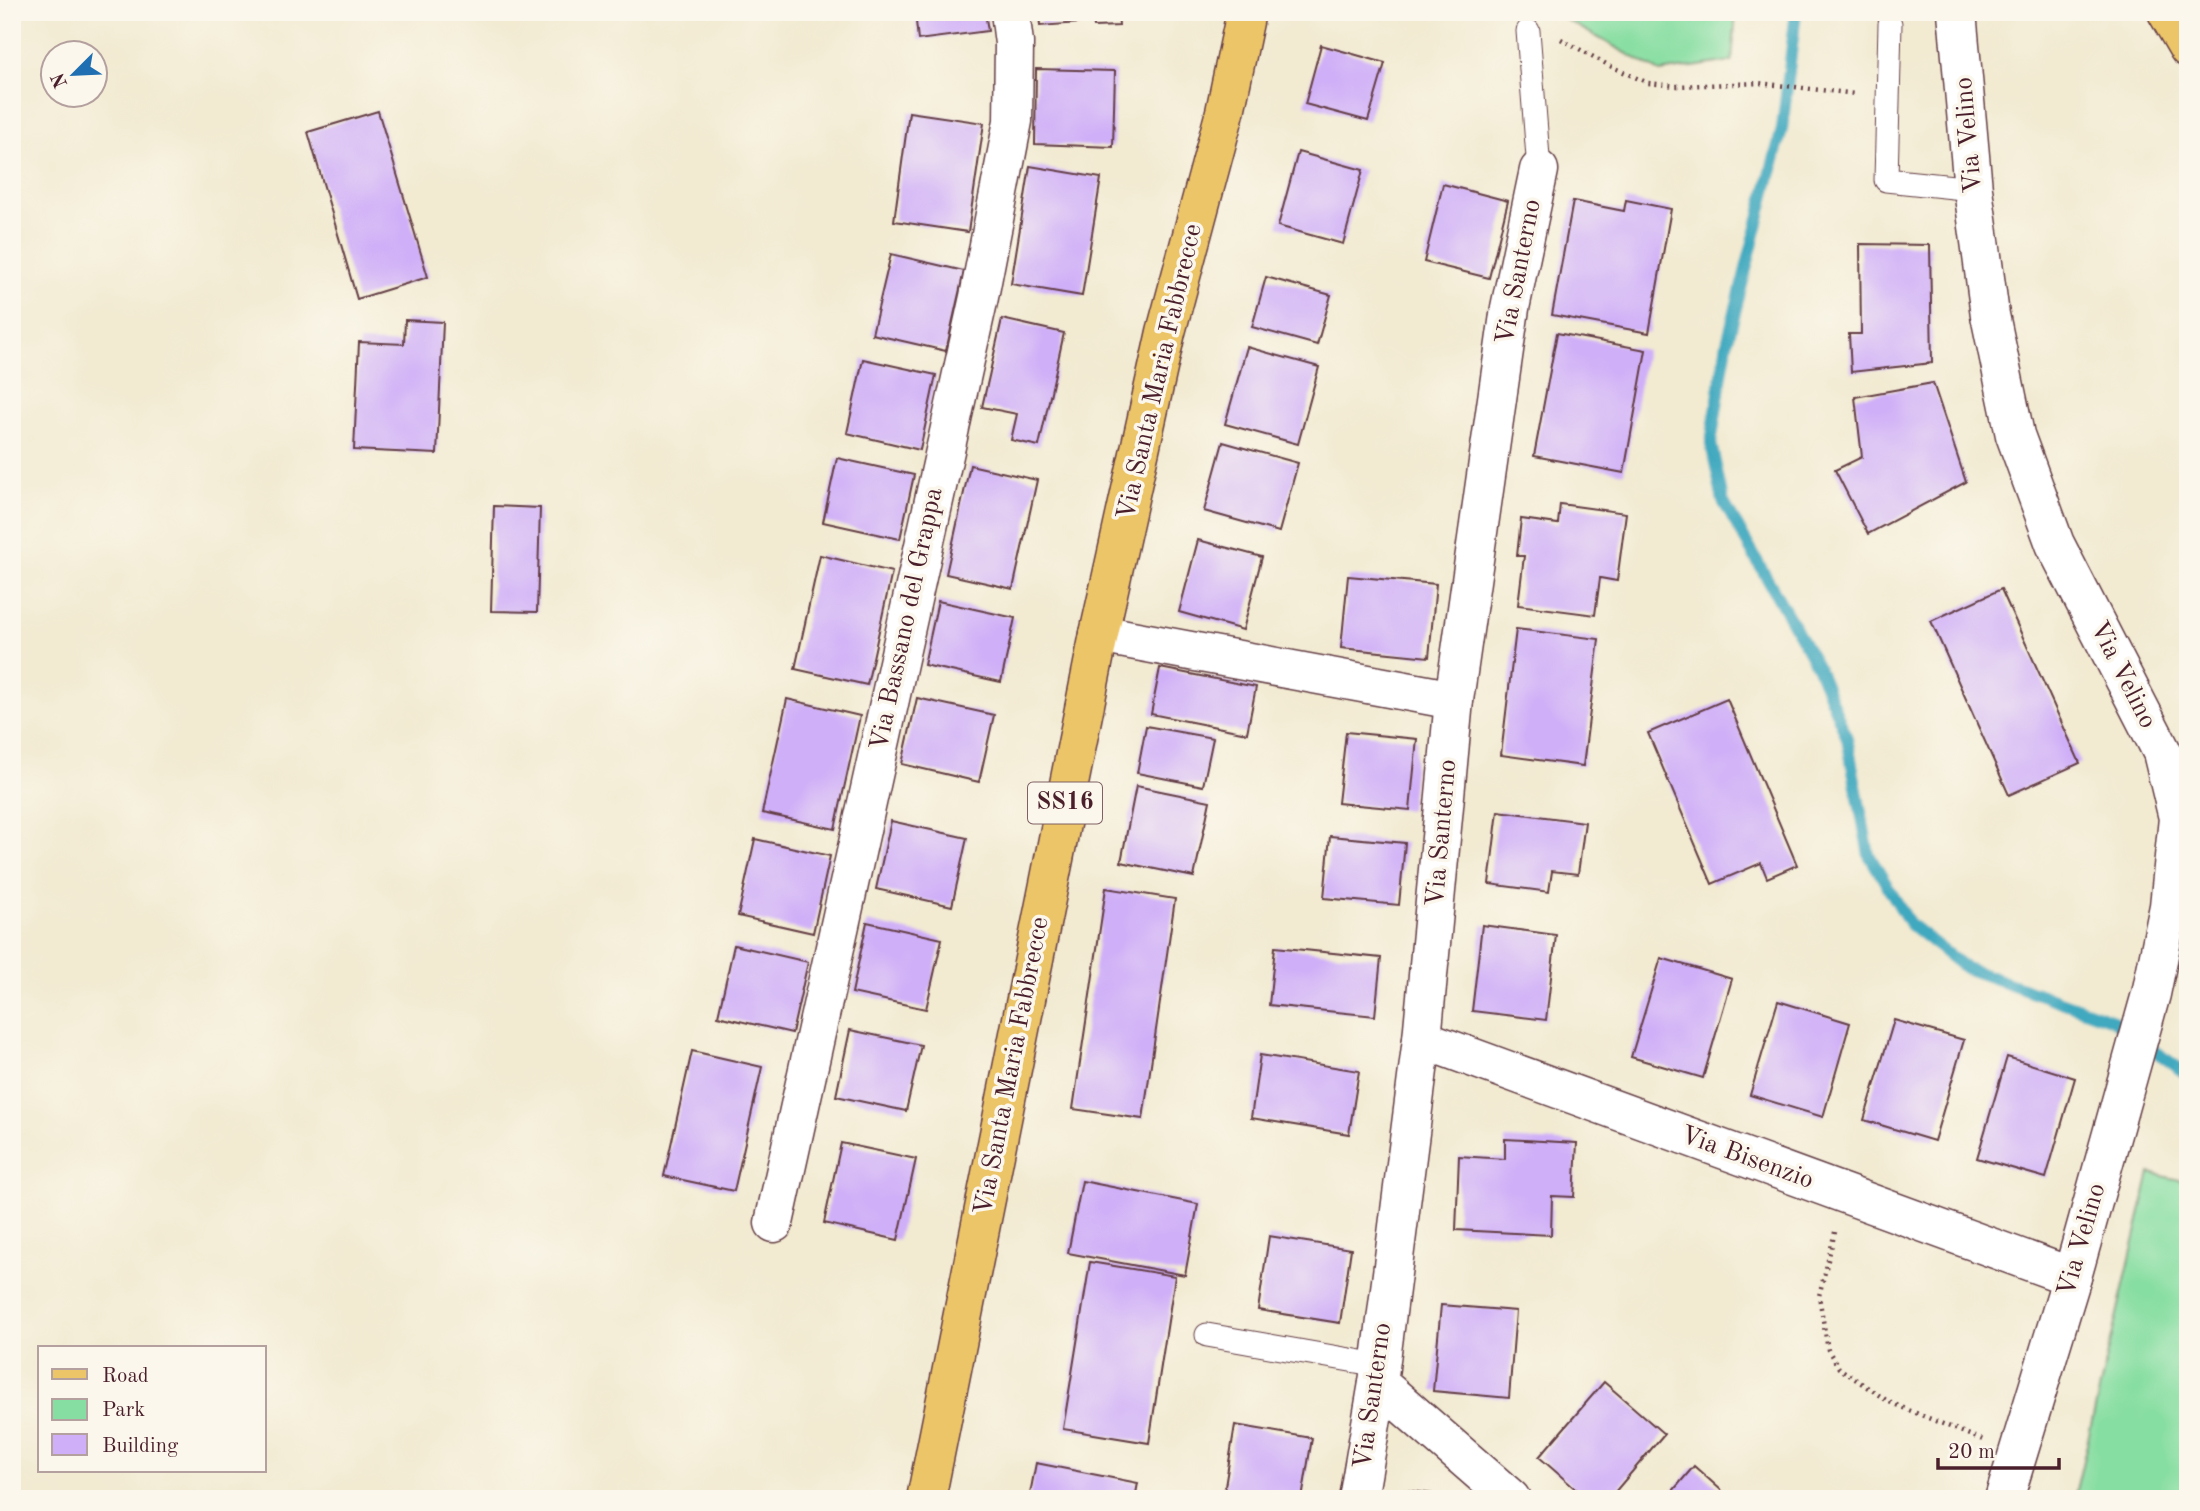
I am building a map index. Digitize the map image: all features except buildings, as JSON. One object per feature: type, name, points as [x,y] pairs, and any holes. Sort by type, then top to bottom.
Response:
[{"type":"main road","name":"Via Santa Maria Fabbrecce","points":[[926,1499],[1099,634],[1166,332],[1225,112],[1246,12]]},
{"type":"main road","name":"Via Santa Maria Fabbrecce","points":[[1225,112],[1267,12]]},
{"type":"main road","points":[[2167,12],[2188,48]]},
{"type":"street","name":"Via Bassano del Grappa","points":[[774,1223],[979,297],[1013,121],[1014,43],[1010,12]]},
{"type":"street","name":"Via Velino","points":[[1957,12],[1973,189],[1990,315],[2015,435],[2055,544],[2162,752],[2178,818],[2169,906],[2151,994],[2072,1277],[2004,1499]]},
{"type":"street","name":"Via Santerno","points":[[1358,1499],[1378,1374],[1422,1039],[1454,701],[1510,308],[1539,170]]},
{"type":"street","points":[[1099,634],[1454,701]]},
{"type":"street","name":"Via Bisenzio","points":[[1422,1039],[2072,1277]]},
{"type":"street","points":[[1378,1374],[1511,1499]]},
{"type":"lane","points":[[1890,24],[1886,180],[1973,189]]},
{"type":"lane","points":[[1528,31],[1539,170]]},
{"type":"lane","points":[[1207,1335],[1378,1374]]},
{"type":"path","points":[[1528,31],[1554,35],[1609,66],[1648,83],[1676,86],[1759,83],[1888,97]]},
{"type":"path","points":[[1845,1194],[1819,1296],[1828,1350],[1839,1368],[1889,1402],[1984,1440]]},
{"type":"green space","points":[[1563,12],[1736,12],[1732,61],[1660,72],[1565,19]]},
{"type":"green space","points":[[2150,1173],[2188,1182],[2188,1499],[2074,1499]]},
{"type":"waterway","points":[[1796,12],[1782,129],[1727,343],[1711,443],[1723,501],[1818,668],[1847,738],[1869,855],[1910,924],[1965,968],[2113,1020],[2188,1075]]}]
